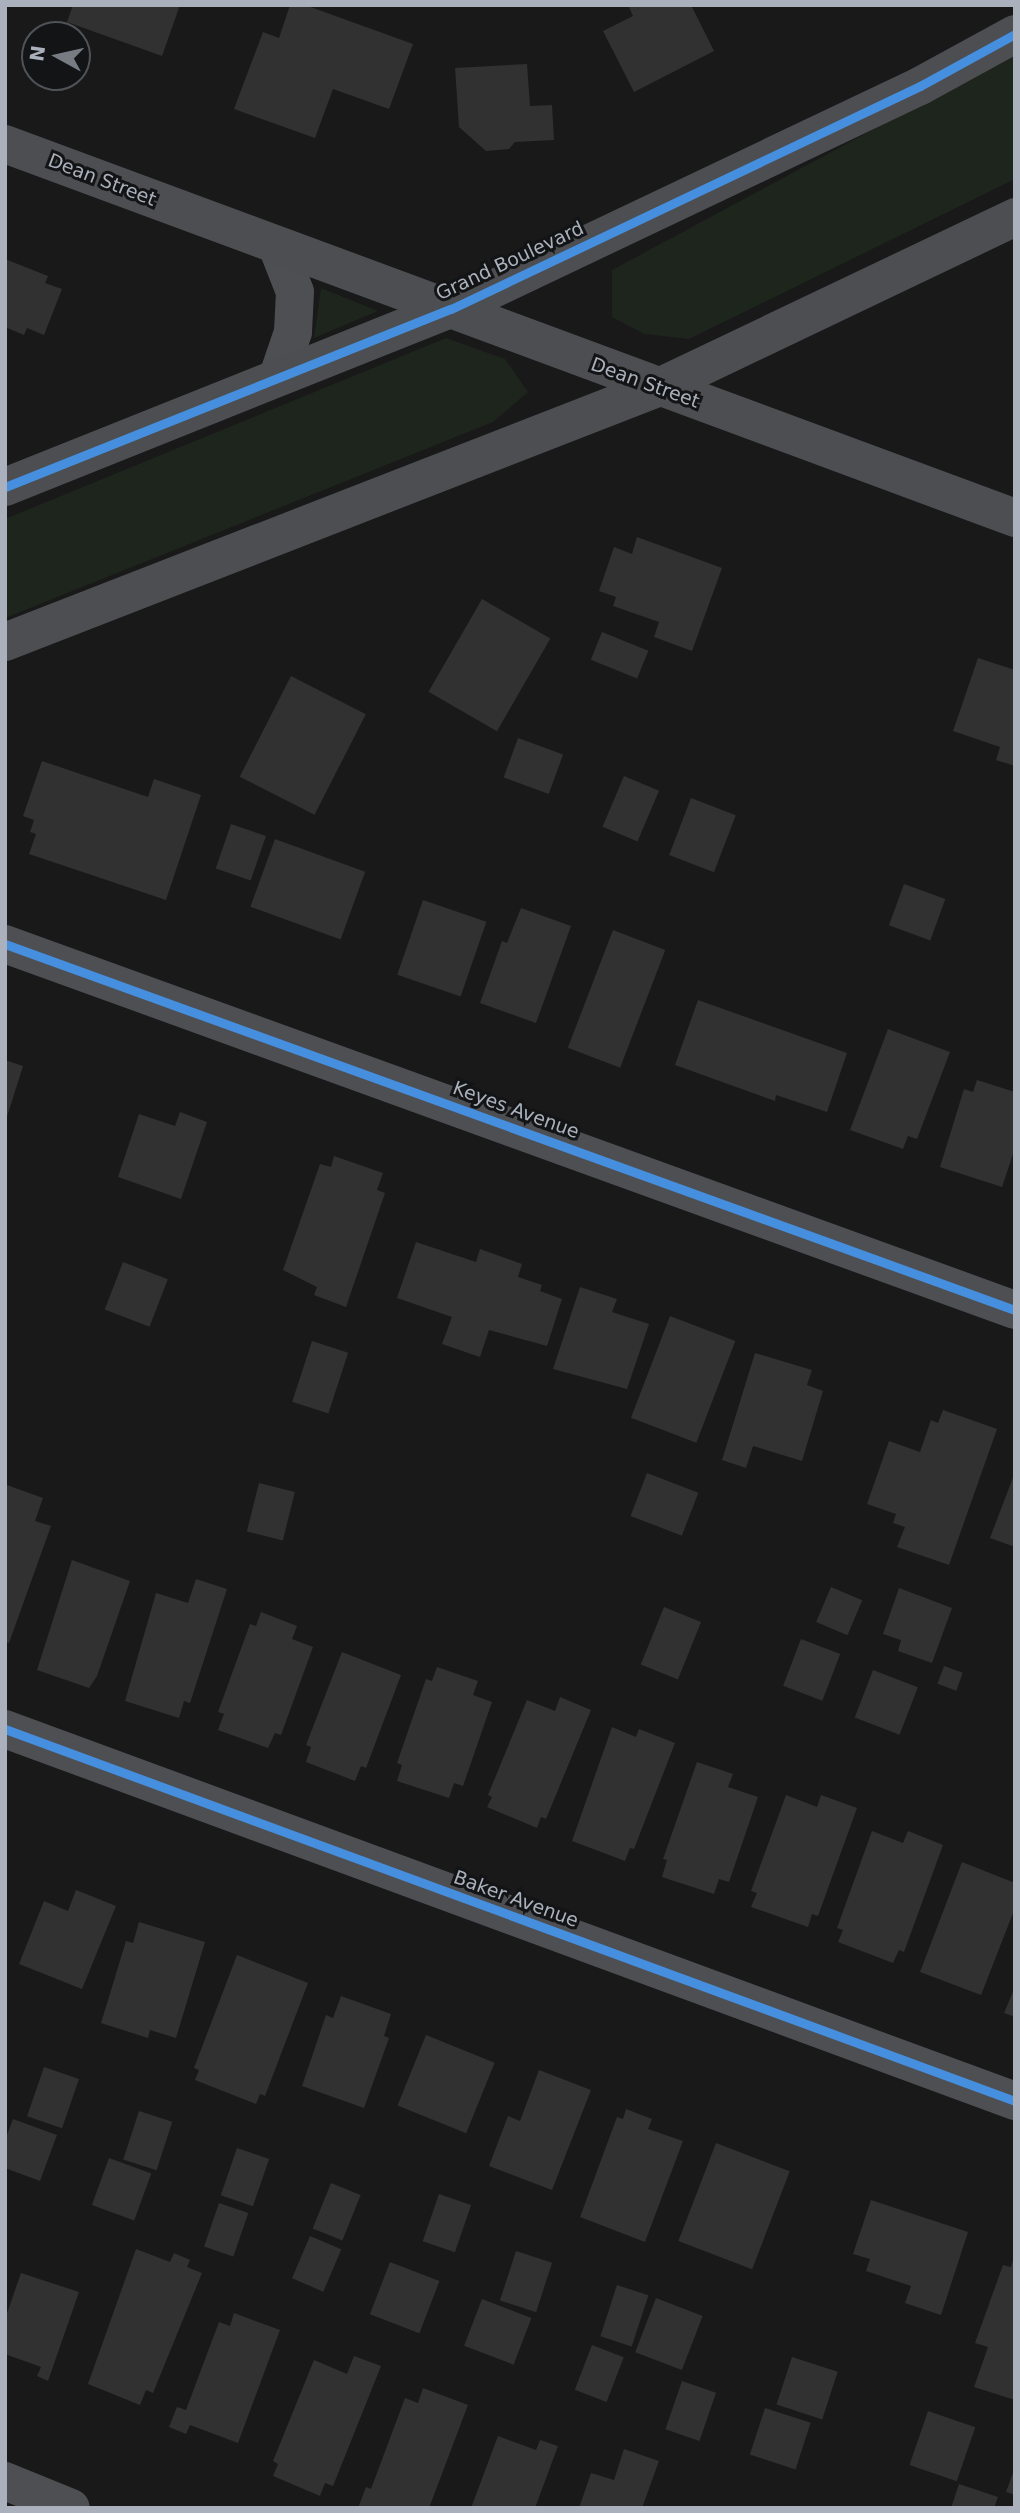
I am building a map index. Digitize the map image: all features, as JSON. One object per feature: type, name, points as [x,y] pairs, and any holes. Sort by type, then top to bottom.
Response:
[{"type":"street","name":"Grand Boulevard","points":[[5,487],[451,309],[920,86],[1015,34]]},
{"type":"street","name":"Dean Street","points":[[5,144],[657,388],[1015,518]]},
{"type":"street","points":[[5,642],[657,388],[1015,217]]},
{"type":"street","points":[[277,246],[295,292],[293,332],[278,376]]},
{"type":"street","name":"Keyes Avenue","points":[[5,944],[1015,1310]]},
{"type":"street","name":"Baker Avenue","points":[[5,1729],[1015,2101]]},
{"type":"street","points":[[5,2481],[71,2508]]},
{"type":"shaded area","points":[[1015,53],[1015,179],[689,339],[644,334],[612,317],[612,270]]},
{"type":"shaded area","points":[[321,288],[378,311],[314,338]]},
{"type":"shaded area","points":[[446,338],[505,359],[528,392],[493,422],[5,618],[5,519]]},
{"type":"building","points":[[73,5],[180,5],[162,56],[91,31],[91,21],[67,21]]},
{"type":"building","points":[[290,5],[305,5],[413,44],[389,109],[333,89],[315,138],[234,109],[263,32],[279,38]]},
{"type":"building","points":[[628,5],[691,5],[714,51],[634,92],[603,31],[633,16]]},
{"type":"building","points":[[527,64],[530,106],[552,105],[554,140],[515,142],[509,149],[486,151],[459,127],[455,68]]},
{"type":"building","points":[[5,259],[48,276],[45,283],[62,289],[44,335],[27,328],[24,335],[5,327]]},
{"type":"building","points":[[637,537],[722,568],[692,651],[654,637],[659,622],[613,606],[616,597],[599,591],[614,547],[632,554]]},
{"type":"building","points":[[482,599],[550,638],[497,731],[428,692]]},
{"type":"building","points":[[602,632],[648,651],[637,679],[591,660]]},
{"type":"building","points":[[978,658],[1015,670],[1015,766],[996,760],[1000,747],[953,731]]},
{"type":"building","points":[[291,676],[366,714],[315,815],[240,777]]},
{"type":"building","points":[[518,738],[563,754],[549,794],[504,777]]},
{"type":"building","points":[[42,761],[148,797],[154,779],[201,795],[166,900],[29,854],[36,834],[30,832],[34,820],[23,816]]},
{"type":"building","points":[[624,776],[659,791],[637,841],[603,827]]},
{"type":"building","points":[[691,798],[736,815],[714,872],[669,855]]},
{"type":"building","points":[[231,824],[266,836],[251,880],[216,868]]},
{"type":"building","points":[[275,839],[365,872],[341,939],[250,907]]},
{"type":"building","points":[[904,884],[945,899],[930,940],[889,925]]},
{"type":"building","points":[[423,900],[486,922],[461,997],[397,975]]},
{"type":"building","points":[[521,908],[571,926],[536,1023],[480,1003],[502,941],[507,943]]},
{"type":"building","points":[[613,930],[665,950],[620,1068],[568,1048]]},
{"type":"building","points":[[698,1000],[847,1053],[827,1112],[776,1095],[775,1101],[675,1065]]},
{"type":"building","points":[[888,1029],[950,1052],[917,1139],[908,1136],[903,1149],[850,1130]]},
{"type":"building","points":[[5,1060],[23,1066],[6,1120],[5,1120]]},
{"type":"building","points":[[977,1080],[1015,1092],[1015,1148],[1002,1187],[940,1167],[964,1089],[973,1092]]},
{"type":"building","points":[[180,1112],[207,1122],[181,1199],[118,1177],[139,1114],[175,1126]]},
{"type":"building","points":[[334,1156],[383,1173],[377,1190],[385,1193],[346,1307],[314,1295],[317,1287],[283,1270],[320,1164],[331,1167]]},
{"type":"building","points":[[416,1242],[476,1262],[480,1249],[522,1264],[518,1277],[542,1285],[540,1291],[562,1299],[547,1346],[489,1330],[480,1357],[442,1344],[452,1317],[397,1298]]},
{"type":"building","points":[[123,1262],[168,1279],[150,1327],[105,1310]]},
{"type":"building","points":[[580,1287],[617,1299],[612,1312],[649,1324],[627,1389],[553,1369]]},
{"type":"building","points":[[670,1316],[735,1341],[696,1443],[631,1418]]},
{"type":"building","points":[[312,1341],[348,1353],[328,1414],[292,1402]]},
{"type":"building","points":[[755,1353],[812,1370],[807,1385],[823,1391],[802,1461],[753,1446],[746,1468],[722,1460]]},
{"type":"building","points":[[943,1410],[997,1429],[949,1565],[897,1547],[905,1527],[893,1523],[896,1514],[867,1504],[889,1441],[920,1452],[931,1420],[938,1423]]},
{"type":"building","points":[[1015,1472],[1015,1547],[990,1538]]},
{"type":"building","points":[[647,1473],[698,1493],[682,1536],[631,1516]]},
{"type":"building","points":[[259,1483],[295,1492],[283,1540],[247,1532]]},
{"type":"building","points":[[7,1485],[43,1498],[35,1521],[51,1526],[9,1643],[5,1642]]},
{"type":"building","points":[[72,1560],[130,1581],[97,1676],[89,1688],[37,1670]]},
{"type":"building","points":[[196,1579],[227,1589],[190,1703],[184,1701],[179,1718],[125,1701],[156,1593],[188,1603]]},
{"type":"building","points":[[831,1587],[862,1600],[847,1635],[816,1622]]},
{"type":"building","points":[[899,1588],[952,1608],[932,1663],[898,1651],[901,1640],[883,1634]]},
{"type":"building","points":[[664,1607],[701,1622],[678,1679],[641,1664]]},
{"type":"building","points":[[261,1612],[297,1626],[292,1639],[313,1647],[281,1735],[275,1733],[268,1748],[218,1730],[224,1714],[218,1712],[250,1624],[256,1626]]},
{"type":"building","points":[[801,1639],[840,1654],[822,1701],[783,1686]]},
{"type":"building","points":[[342,1652],[401,1675],[366,1768],[361,1766],[355,1781],[306,1762],[311,1747],[306,1745]]},
{"type":"building","points":[[944,1666],[963,1673],[956,1691],[938,1684]]},
{"type":"building","points":[[437,1667],[478,1681],[473,1695],[492,1702],[463,1786],[454,1783],[449,1798],[397,1781],[402,1765],[397,1763],[426,1679],[432,1681]]},
{"type":"building","points":[[873,1670],[918,1687],[900,1735],[855,1718]]},
{"type":"building","points":[[560,1697],[591,1710],[546,1819],[541,1817],[537,1828],[487,1807],[492,1797],[488,1795],[527,1700],[555,1711]]},
{"type":"building","points":[[612,1727],[636,1737],[639,1729],[675,1743],[634,1849],[630,1848],[625,1861],[572,1841]]},
{"type":"building","points":[[697,1762],[733,1774],[728,1787],[758,1797],[729,1882],[719,1879],[714,1894],[662,1877],[667,1860],[663,1859]]},
{"type":"building","points":[[786,1795],[817,1807],[821,1795],[857,1808],[818,1916],[812,1914],[808,1927],[751,1907],[757,1893],[751,1891]]},
{"type":"building","points":[[872,1831],[903,1843],[908,1831],[943,1845],[904,1952],[899,1950],[893,1963],[838,1942],[843,1930],[837,1928]]},
{"type":"building","points":[[962,1862],[1015,1883],[1015,1908],[981,1995],[920,1972]]},
{"type":"building","points":[[76,1890],[116,1906],[82,1989],[19,1964],[44,1901],[68,1911]]},
{"type":"building","points":[[139,1922],[205,1942],[176,2038],[150,2030],[148,2038],[101,2023],[126,1941],[133,1943]]},
{"type":"building","points":[[237,1955],[308,1983],[265,2096],[260,2094],[256,2104],[195,2080],[199,2070],[194,2068]]},
{"type":"building","points":[[1015,1987],[1015,2017],[1004,2013]]},
{"type":"building","points":[[341,1996],[391,2014],[384,2036],[389,2038],[364,2108],[302,2086],[326,2015],[333,2018]]},
{"type":"building","points":[[426,2035],[495,2063],[466,2133],[398,2105]]},
{"type":"building","points":[[44,2067],[79,2079],[62,2128],[27,2116]]},
{"type":"building","points":[[539,2070],[591,2090],[552,2190],[489,2166],[508,2116],[520,2121]]},
{"type":"building","points":[[626,2109],[652,2119],[648,2129],[683,2141],[645,2242],[580,2217],[617,2117],[623,2119]]},
{"type":"building","points":[[139,2111],[172,2122],[157,2170],[123,2160]]},
{"type":"building","points":[[13,2119],[57,2135],[40,2181],[5,2168],[5,2140]]},
{"type":"building","points":[[716,2143],[790,2171],[752,2269],[678,2241]]},
{"type":"building","points":[[237,2148],[269,2159],[253,2206],[221,2195]]},
{"type":"building","points":[[109,2158],[151,2173],[134,2220],[92,2205]]},
{"type":"building","points":[[331,2183],[361,2195],[342,2240],[313,2228]]},
{"type":"building","points":[[439,2194],[471,2205],[455,2252],[423,2241]]},
{"type":"building","points":[[871,2200],[968,2232],[941,2315],[905,2303],[911,2286],[866,2271],[870,2259],[853,2254]]},
{"type":"building","points":[[219,2203],[248,2213],[233,2257],[204,2246]]},
{"type":"building","points":[[310,2236],[341,2249],[323,2292],[292,2278]]},
{"type":"building","points":[[136,2249],[170,2262],[174,2253],[190,2260],[187,2267],[202,2273],[153,2393],[146,2390],[140,2405],[88,2384]]},
{"type":"building","points":[[516,2251],[552,2263],[536,2312],[500,2300]]},
{"type":"building","points":[[1014,2257],[1015,2400],[974,2387],[988,2347],[975,2343],[1003,2265],[1011,2267]]},
{"type":"building","points":[[390,2262],[439,2281],[419,2333],[370,2314]]},
{"type":"building","points":[[21,2273],[79,2292],[48,2381],[37,2376],[41,2367],[5,2354],[5,2319]]},
{"type":"building","points":[[617,2285],[648,2295],[632,2347],[600,2336]]},
{"type":"building","points":[[656,2298],[703,2316],[682,2370],[635,2352]]},
{"type":"building","points":[[482,2299],[531,2318],[514,2365],[464,2346]]},
{"type":"building","points":[[234,2313],[280,2330],[238,2443],[190,2425],[186,2434],[169,2427],[177,2407],[186,2410],[219,2322],[230,2326]]},
{"type":"building","points":[[592,2345],[624,2357],[607,2402],[575,2390]]},
{"type":"building","points":[[354,2356],[381,2366],[333,2486],[325,2483],[320,2496],[273,2476],[278,2464],[273,2461],[314,2360],[347,2374]]},
{"type":"building","points":[[792,2357],[838,2372],[822,2419],[777,2405]]},
{"type":"building","points":[[682,2381],[716,2393],[699,2441],[665,2429]]},
{"type":"building","points":[[423,2388],[468,2405],[429,2508],[358,2508],[366,2487],[371,2489],[405,2398],[418,2403]]},
{"type":"building","points":[[765,2408],[811,2423],[796,2469],[750,2455]]},
{"type":"building","points":[[928,2411],[975,2427],[957,2481],[909,2465]]},
{"type":"building","points":[[498,2436],[536,2450],[540,2440],[558,2446],[535,2508],[471,2508]]},
{"type":"building","points":[[624,2449],[659,2461],[642,2508],[579,2508],[591,2473],[614,2480]]},
{"type":"building","points":[[1015,2467],[1015,2495],[1006,2492]]},
{"type":"building","points":[[959,2484],[998,2497],[994,2508],[951,2508]]},
{"type":"cycle path","points":[[5,487],[451,309],[920,86],[1015,34]]},
{"type":"cycle path","points":[[5,944],[1015,1310]]},
{"type":"cycle path","points":[[5,1729],[1015,2101]]}]
